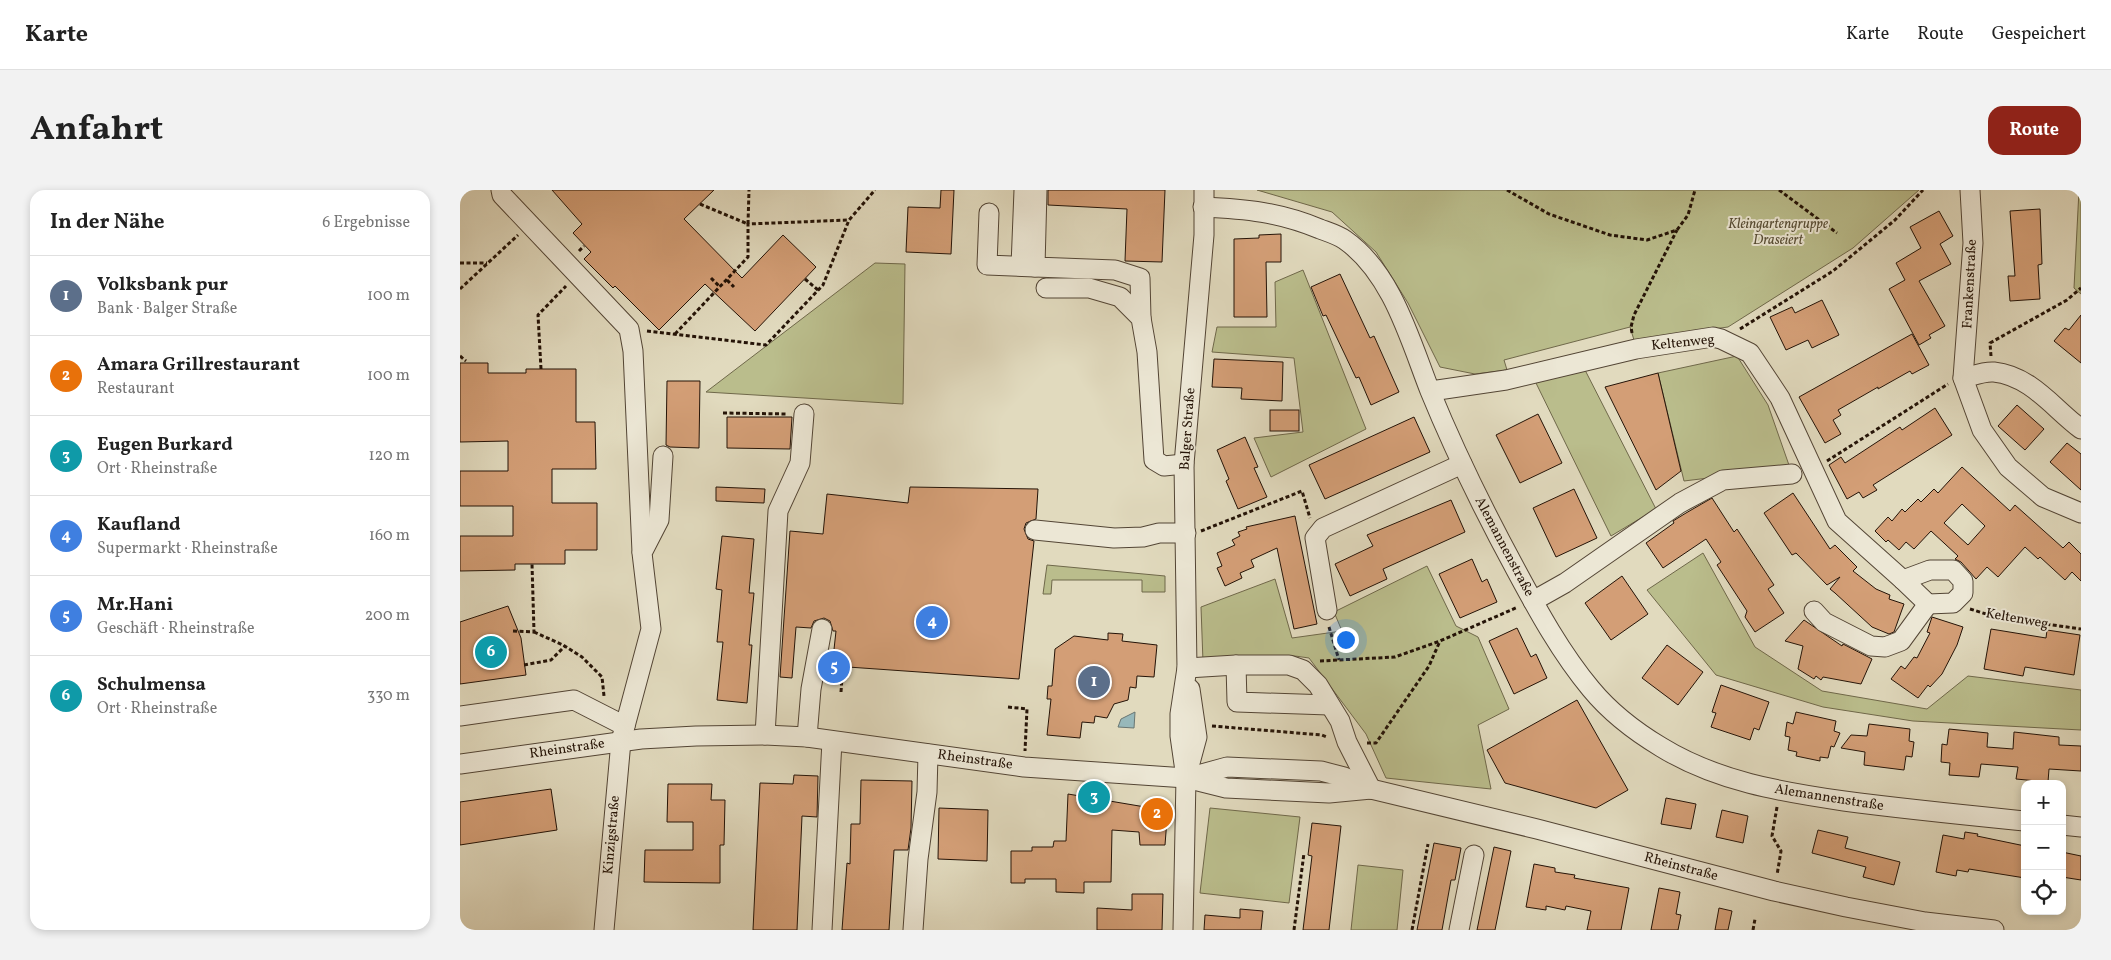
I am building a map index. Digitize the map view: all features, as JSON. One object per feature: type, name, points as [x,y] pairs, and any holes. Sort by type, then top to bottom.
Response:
[{"type":"street","points":[[501,190],[502,195],[628,329]]},
{"type":"street","points":[[1024,190],[1028,266]]},
{"type":"street","points":[[1028,266],[1037,190]]},
{"type":"street","name":"Frankenstraße","points":[[1970,190],[1973,244],[1963,378],[1982,430],[2008,467],[2043,497],[2081,513]]},
{"type":"street","name":"Alemannenstraße","points":[[1204,198],[1307,224],[1344,238],[1369,261],[1404,319],[1431,391],[1462,464],[1486,515],[1533,601],[1559,645],[1592,691],[1631,727],[1662,748],[1706,770],[1779,792],[1888,807],[2021,821]]},
{"type":"street","name":"Balger Straße","points":[[1186,778],[1197,737],[1187,668],[1184,464],[1204,235],[1204,198]]},
{"type":"street","points":[[989,212],[987,265],[1115,270],[1140,278],[1141,318],[1147,352],[1154,460],[1164,466],[1184,464]]},
{"type":"street","points":[[1046,288],[1089,288],[1120,297],[1141,318]]},
{"type":"street","name":"Kinzigstraße","points":[[604,930],[623,734],[651,629],[642,554],[632,350],[628,329]]},
{"type":"street","name":"Keltenweg","points":[[1431,391],[1506,380],[1636,349],[1713,338],[1721,339],[1750,353],[1780,398],[1838,521],[1928,604]]},
{"type":"street","points":[[1963,378],[1992,372],[2013,377],[2034,388],[2081,429]]},
{"type":"street","points":[[765,735],[778,511],[800,463],[804,414]]},
{"type":"street","points":[[642,554],[659,520],[663,456]]},
{"type":"street","points":[[1327,610],[1315,538],[1323,528],[1462,464]]},
{"type":"street","points":[[1533,601],[1565,583],[1680,503],[1723,480],[1792,474]]},
{"type":"street","points":[[1034,530],[1114,538],[1143,537],[1159,533],[1186,537]]},
{"type":"street","points":[[1814,611],[1824,622],[1871,646],[1885,648],[1901,641],[1928,604],[1953,603],[1963,593],[1963,581],[1953,570],[1930,570],[1902,580]]},
{"type":"street","points":[[808,737],[811,689],[822,629]]},
{"type":"street","points":[[1236,665],[1237,702],[1329,705]]},
{"type":"street","points":[[1187,668],[1236,665],[1289,665],[1303,670],[1318,685],[1340,721],[1347,742],[1371,789]]},
{"type":"street","name":"Balger Straße","points":[[1186,778],[1180,736],[1180,714],[1187,668]]},
{"type":"street","points":[[460,716],[574,700],[606,717],[623,734]]},
{"type":"street","name":"Rheinstraße","points":[[460,764],[623,734],[765,735],[808,737],[1024,767],[1186,778],[1227,767],[1321,771],[1371,789],[1537,829],[1774,891],[1846,908],[1925,922],[1994,930]]},
{"type":"street","points":[[822,930],[832,741]]},
{"type":"street","points":[[913,930],[928,754]]},
{"type":"street","points":[[1183,930],[1186,778]]},
{"type":"street","points":[[2066,825],[2081,827]]},
{"type":"street","points":[[1459,930],[1474,855]]},
{"type":"path","points":[[675,334],[748,258],[749,190]]},
{"type":"path","points":[[1507,190],[1549,214],[1610,235],[1647,240],[1677,230]]},
{"type":"path","points":[[1631,327],[1634,316],[1677,230],[1688,215],[1695,190]]},
{"type":"path","points":[[1779,190],[1837,233]]},
{"type":"path","points":[[1721,339],[1833,271],[1895,220],[1923,190]]},
{"type":"path","points":[[628,329],[766,345],[823,285],[849,220],[874,191]]},
{"type":"path","points":[[700,204],[748,224],[849,220]]},
{"type":"path","points":[[460,289],[529,224]]},
{"type":"path","points":[[460,263],[488,263]]},
{"type":"path","points":[[541,369],[538,315],[576,274]]},
{"type":"path","points":[[711,278],[720,287]]},
{"type":"path","points":[[805,279],[818,290]]},
{"type":"path","points":[[727,280],[734,287]]},
{"type":"path","points":[[1990,343],[2067,300],[2081,288]]},
{"type":"path","points":[[460,356],[466,361]]},
{"type":"path","points":[[1827,461],[1945,385],[1963,378]]},
{"type":"path","points":[[723,414],[804,414]]},
{"type":"path","points":[[1186,537],[1302,491],[1315,538]]},
{"type":"path","points":[[532,564],[534,632]]},
{"type":"path","points":[[1303,670],[1315,662],[1395,657],[1440,641],[1533,601]]},
{"type":"path","name":"Keltenweg","points":[[1953,603],[1996,617],[2081,629]]},
{"type":"path","points":[[1327,610],[1328,623],[1339,660]]},
{"type":"path","points":[[513,631],[534,632],[565,646],[582,657],[602,677],[606,717]]},
{"type":"path","points":[[1197,737],[1208,736],[1211,726],[1322,734],[1341,743],[1376,743],[1429,666],[1440,641]]},
{"type":"path","points":[[524,665],[551,660],[565,646]]},
{"type":"path","points":[[841,692],[842,678]]},
{"type":"path","points":[[1008,707],[1027,709],[1024,767]]},
{"type":"path","points":[[1774,891],[1781,851],[1772,836],[1776,808]]},
{"type":"path","points":[[1412,930],[1428,844]]},
{"type":"path","points":[[1294,930],[1304,853]]},
{"type":"path","points":[[1752,930],[1755,919]]},
{"type":"green space","name":"Kleingartengruppe Draseiert","points":[[1257,190],[1919,190],[1853,248],[1728,327],[1634,340],[1630,327],[1504,360],[1507,370],[1475,374],[1440,367],[1408,303],[1376,252],[1332,212]]},
{"type":"green space","points":[[2079,190],[2081,190],[2081,294],[2074,288]]},
{"type":"green space","points":[[875,263],[905,264],[903,404],[706,392]]},
{"type":"green space","points":[[1303,270],[1366,429],[1271,477],[1254,438],[1303,432],[1294,358],[1212,352],[1217,327],[1276,327],[1275,282]]},
{"type":"green space","points":[[1737,356],[1768,405],[1790,468],[1684,481],[1658,373]]},
{"type":"green space","points":[[1585,370],[1656,509],[1611,536],[1535,381]]},
{"type":"green space","points":[[1703,553],[1755,647],[1822,691],[1927,709],[1968,676],[2081,690],[2081,730],[1913,721],[1823,707],[1716,675],[1647,590]]},
{"type":"green space","points":[[1047,565],[1165,576],[1165,592],[1142,592],[1142,580],[1052,580],[1051,594],[1043,594]]},
{"type":"green space","points":[[1427,566],[1456,626],[1478,637],[1509,709],[1478,725],[1491,789],[1386,778],[1366,734],[1309,658],[1297,656],[1242,657],[1203,662],[1201,607],[1275,579],[1292,638],[1342,631],[1334,612]]},
{"type":"green space","points":[[1210,808],[1300,817],[1289,903],[1200,893]]},
{"type":"green space","points":[[1358,865],[1403,870],[1397,930],[1351,930]]},
{"type":"water","points":[[1135,712],[1134,728],[1118,727],[1121,719]]},
{"type":"building","points":[[552,190],[714,190],[684,219],[742,278],[783,235],[816,267],[755,331],[705,284],[659,330],[615,286],[613,288],[584,259],[591,252],[573,233],[582,224]]},
{"type":"building","points":[[941,190],[954,190],[951,254],[906,252],[908,207],[940,208]]},
{"type":"building","points":[[1048,190],[1165,190],[1162,262],[1125,261],[1127,209],[1048,205]]},
{"type":"building","points":[[2040,209],[2042,264],[2038,265],[2040,299],[2010,301],[2008,276],[2015,276],[2010,211]]},
{"type":"building","points":[[1939,211],[1953,236],[1940,244],[1951,264],[1919,281],[1945,326],[1929,335],[1931,338],[1919,345],[1889,289],[1905,280],[1896,263],[1921,248],[1910,227]]},
{"type":"building","points":[[1281,234],[1281,262],[1266,262],[1267,317],[1234,317],[1234,239],[1259,238],[1259,235]]},
{"type":"building","points":[[1340,274],[1370,338],[1374,336],[1399,392],[1371,405],[1359,377],[1356,378],[1326,315],[1323,316],[1311,287]]},
{"type":"building","points":[[1822,300],[1839,335],[1812,348],[1808,340],[1786,350],[1770,317],[1792,307],[1795,313]]},
{"type":"building","points":[[2081,315],[2081,363],[2054,341],[2065,328],[2069,330]]},
{"type":"building","points":[[1912,334],[1929,365],[1912,374],[1910,371],[1838,410],[1841,415],[1833,420],[1841,434],[1825,443],[1799,397]]},
{"type":"building","points":[[1214,359],[1283,362],[1282,401],[1241,399],[1242,388],[1212,387]]},
{"type":"building","points":[[460,363],[488,363],[488,373],[526,373],[526,369],[576,369],[576,422],[595,422],[596,469],[552,469],[552,503],[597,503],[597,550],[565,550],[565,564],[515,564],[515,570],[460,571],[460,536],[513,536],[513,506],[460,506],[460,471],[508,471],[508,441],[460,442]]},
{"type":"building","points":[[1658,373],[1681,471],[1656,490],[1605,387]]},
{"type":"building","points":[[667,381],[700,381],[699,448],[670,447],[666,445]]},
{"type":"building","points":[[2017,405],[2044,429],[2025,450],[1998,426]]},
{"type":"building","points":[[1935,408],[1952,435],[1873,485],[1877,490],[1863,498],[1859,492],[1847,499],[1829,465],[1841,457],[1845,463],[1900,427],[1902,430]]},
{"type":"building","points":[[1270,410],[1299,410],[1299,431],[1270,431]]},
{"type":"building","points":[[1538,414],[1562,463],[1520,483],[1496,435]]},
{"type":"building","points":[[727,417],[792,417],[790,449],[727,448]]},
{"type":"building","points":[[1414,417],[1430,452],[1325,499],[1309,465]]},
{"type":"building","points":[[1245,437],[1258,467],[1254,468],[1267,497],[1238,509],[1226,481],[1229,479],[1217,450]]},
{"type":"building","points":[[2067,443],[2081,454],[2081,490],[2050,462]]},
{"type":"building","points":[[1962,467],[2010,511],[2015,505],[2063,548],[2069,542],[2081,554],[2081,581],[2072,572],[2065,580],[2040,557],[2038,559],[2025,547],[1998,577],[1987,567],[1976,579],[1961,562],[1955,559],[1958,556],[1931,531],[1914,549],[1906,542],[1899,550],[1888,540],[1886,542],[1875,531],[1888,517],[1892,521],[1902,509],[1905,512],[1918,499],[1921,502],[1934,489],[1938,493]],"holes":[[[1962,504],[1985,526],[1968,545],[1944,523]]]},
{"type":"building","points":[[716,487],[765,489],[764,503],[716,501]]},
{"type":"building","points":[[910,487],[1038,489],[1036,519],[1026,523],[1024,529],[1028,539],[1034,541],[1019,679],[848,667],[847,679],[831,677],[836,631],[833,631],[830,621],[824,618],[814,621],[811,628],[796,627],[792,678],[780,677],[790,531],[823,534],[827,494],[908,503]]},
{"type":"building","points":[[1574,489],[1597,538],[1556,557],[1533,508]]},
{"type":"building","points":[[1793,493],[1830,549],[1835,545],[1857,567],[1853,571],[1876,589],[1890,595],[1889,599],[1904,604],[1894,632],[1889,634],[1872,627],[1830,589],[1840,577],[1827,585],[1796,553],[1792,555],[1764,513]]},
{"type":"building","points":[[1712,498],[1734,532],[1737,529],[1774,585],[1768,589],[1784,613],[1755,632],[1745,617],[1747,611],[1717,565],[1721,562],[1706,539],[1663,568],[1646,543],[1674,523],[1673,521]]},
{"type":"building","points":[[1451,500],[1465,532],[1383,569],[1387,579],[1350,596],[1335,564],[1373,546],[1367,535]]},
{"type":"building","points":[[1295,516],[1317,624],[1294,629],[1277,548],[1251,560],[1254,567],[1240,573],[1242,578],[1225,586],[1217,568],[1222,566],[1217,553],[1235,545],[1232,540],[1240,536],[1238,532],[1247,529],[1246,527]]},
{"type":"building","points":[[722,536],[754,539],[749,593],[754,593],[749,645],[752,645],[747,703],[717,700],[723,642],[717,642],[722,590],[716,589]]},
{"type":"building","points":[[1472,559],[1482,582],[1487,579],[1497,602],[1460,618],[1439,574]]},
{"type":"building","points":[[1622,576],[1648,614],[1611,640],[1585,603]]},
{"type":"building","points":[[508,606],[521,638],[526,675],[460,684],[460,622]]},
{"type":"building","points":[[1932,617],[1963,627],[1957,645],[1942,674],[1930,687],[1928,685],[1918,698],[1891,679],[1901,666],[1905,669],[1914,657],[1917,658],[1930,633],[1927,632]]},
{"type":"building","points":[[1804,620],[1842,646],[1843,644],[1872,659],[1861,684],[1823,677],[1821,680],[1816,676],[1814,679],[1798,669],[1803,646],[1785,641]]},
{"type":"building","points":[[1517,628],[1531,657],[1536,654],[1547,678],[1514,694],[1489,641]]},
{"type":"building","points":[[1991,629],[2046,638],[2047,630],[2080,635],[2074,675],[2025,667],[2023,676],[1984,669]]},
{"type":"building","points":[[1108,633],[1123,634],[1122,641],[1157,645],[1154,677],[1137,676],[1136,688],[1130,687],[1128,700],[1114,704],[1107,718],[1095,716],[1094,723],[1082,722],[1080,738],[1047,735],[1051,699],[1047,699],[1048,686],[1052,686],[1055,649],[1074,636],[1108,640]]},
{"type":"building","points":[[1667,645],[1703,672],[1678,705],[1642,678]]},
{"type":"building","points":[[1721,685],[1769,702],[1759,730],[1754,728],[1750,740],[1711,727],[1716,713],[1712,712]]},
{"type":"building","points":[[1577,700],[1628,790],[1596,808],[1505,783],[1487,750]]},
{"type":"building","points":[[1796,712],[1836,721],[1834,731],[1840,733],[1834,747],[1831,746],[1828,758],[1820,757],[1820,761],[1796,756],[1797,752],[1788,750],[1790,737],[1785,736],[1787,722],[1793,724]]},
{"type":"building","points":[[1869,724],[1910,729],[1909,741],[1914,742],[1912,757],[1906,756],[1904,770],[1864,765],[1865,752],[1841,748],[1851,735],[1867,736]]},
{"type":"building","points":[[1949,729],[1988,733],[1987,747],[2013,749],[2014,732],[2059,737],[2059,745],[2081,746],[2081,771],[2049,769],[2048,780],[2027,780],[2016,779],[2018,767],[1981,764],[1979,777],[1949,775],[1950,763],[1941,762],[1942,744],[1947,745]]},
{"type":"building","points":[[794,775],[818,776],[817,817],[802,816],[797,930],[753,930],[760,783],[793,784]]},
{"type":"building","points":[[861,780],[912,781],[911,828],[908,850],[894,850],[889,930],[842,930],[847,863],[850,864],[851,824],[860,824]]},
{"type":"building","points":[[668,784],[712,784],[711,800],[725,800],[724,845],[720,845],[720,883],[644,882],[645,850],[693,850],[693,822],[667,822]]},
{"type":"building","points":[[551,789],[557,830],[460,845],[460,802]]},
{"type":"building","points":[[1068,794],[1163,810],[1167,819],[1165,845],[1140,845],[1139,832],[1112,830],[1111,882],[1084,882],[1084,893],[1056,892],[1056,879],[1025,879],[1025,883],[1011,883],[1011,851],[1032,851],[1032,847],[1053,847],[1054,841],[1066,841]]},
{"type":"building","points":[[1666,798],[1696,804],[1691,829],[1661,824]]},
{"type":"building","points":[[939,808],[988,810],[987,861],[938,859]]},
{"type":"building","points":[[1722,810],[1748,816],[1743,843],[1716,837]]},
{"type":"building","points":[[1312,823],[1341,826],[1329,930],[1303,930],[1312,856],[1308,855]]},
{"type":"building","points":[[1818,830],[1848,837],[1845,848],[1900,862],[1894,885],[1863,877],[1866,867],[1812,853]]},
{"type":"building","points":[[1965,832],[2021,845],[2021,877],[1969,869],[1968,872],[1957,870],[1956,876],[1936,872],[1943,835],[1964,839]]},
{"type":"building","points":[[1434,843],[1461,848],[1455,880],[1451,880],[1442,930],[1417,930]]},
{"type":"building","points":[[1494,847],[1511,851],[1495,930],[1477,930]]},
{"type":"building","points":[[2066,853],[2081,856],[2081,880],[2066,878]]},
{"type":"building","points":[[1534,864],[1555,868],[1555,872],[1575,875],[1574,878],[1629,888],[1621,930],[1587,930],[1591,911],[1566,906],[1565,910],[1546,906],[1546,910],[1526,907]]},
{"type":"building","points":[[1659,888],[1680,892],[1676,914],[1681,915],[1678,930],[1651,930]]},
{"type":"building","points":[[1132,894],[1163,894],[1162,930],[1097,930],[1097,908],[1132,910]]},
{"type":"building","points":[[1719,908],[1732,911],[1728,930],[1715,930]]},
{"type":"building","points":[[1240,909],[1263,911],[1261,930],[1204,930],[1205,915],[1240,918]]},
{"type":"place","name":"Kaufland","points":[[932,622]]},
{"type":"place","name":"Schulmensa","points":[[491,652]]},
{"type":"place","name":"Mr.Hani","points":[[834,667]]},
{"type":"place","name":"Volksbank pur","points":[[1094,682]]},
{"type":"place","name":"Eugen Burkard","points":[[1094,797]]},
{"type":"place","name":"Amara Grillrestaurant","points":[[1157,814]]}]
